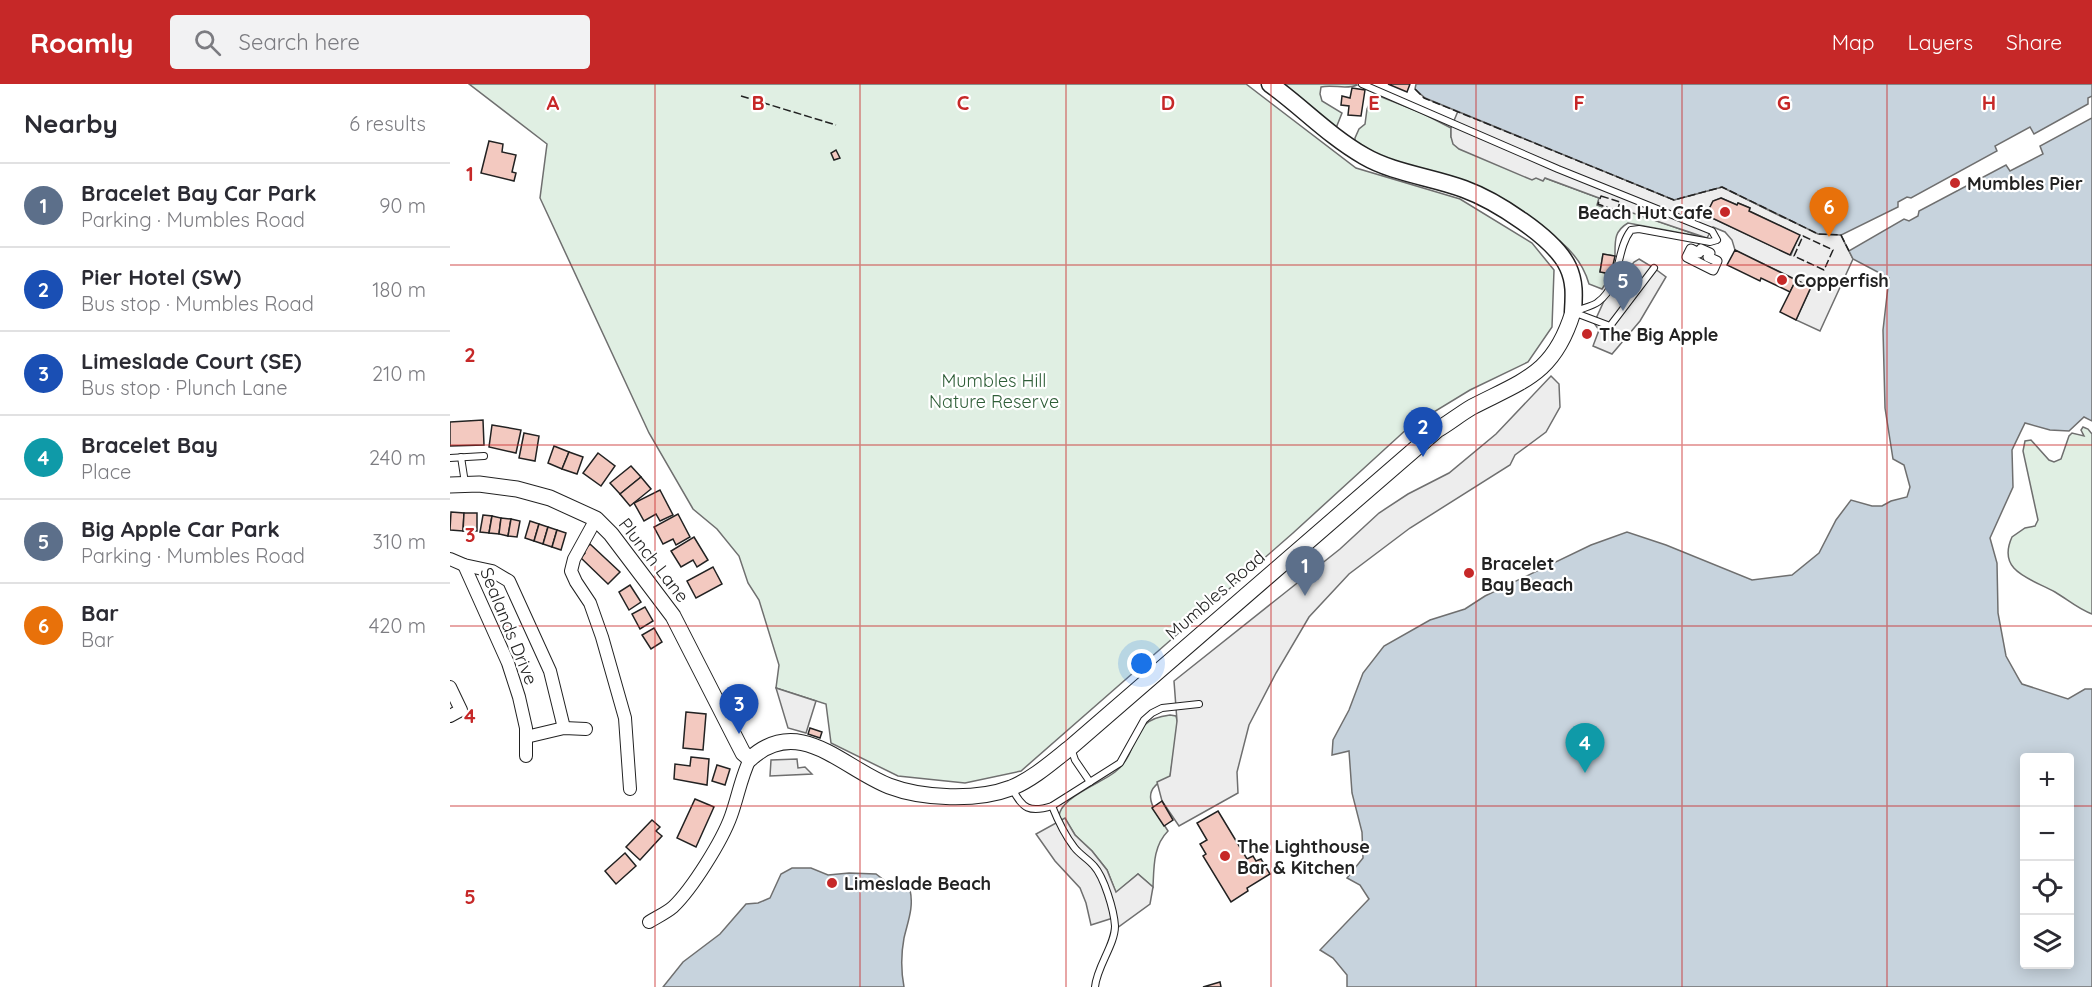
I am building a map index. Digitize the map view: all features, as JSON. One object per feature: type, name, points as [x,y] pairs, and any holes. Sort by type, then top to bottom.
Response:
[{"type":"main road","name":"Mumbles Road","points":[[1270,84],[1335,138],[1366,158],[1412,175],[1465,189],[1501,208],[1539,234],[1561,254],[1568,267],[1575,289],[1573,312]]},
{"type":"street","name":"Mumbles Road","points":[[750,759],[765,747],[792,740],[815,746],[888,785],[917,793],[970,796],[1011,788],[1037,774],[1437,430],[1470,408],[1522,383],[1543,366],[1562,341],[1573,312]]},
{"type":"street","name":"Plunch Lane","points":[[457,484],[518,489],[550,498],[596,519],[611,534],[673,616],[743,753],[750,759]]},
{"type":"street","points":[[596,519],[579,549],[572,571],[576,582],[590,603],[625,718],[630,789]]},
{"type":"street","name":"Sealands Drive","points":[[450,559],[464,565],[492,571],[509,581],[550,671],[564,728]]},
{"type":"street","name":"Sealands Drive","points":[[464,565],[508,663],[526,728],[526,756]]},
{"type":"street","points":[[450,687],[461,710],[450,716]]},
{"type":"street","points":[[526,737],[564,728],[586,729]]},
{"type":"street","points":[[649,922],[671,908],[681,898],[713,853],[731,816],[742,776],[750,759]]},
{"type":"lane","points":[[1362,84],[1558,170],[1712,231],[1717,236],[1717,240],[1710,242],[1638,229],[1630,230],[1624,239],[1611,287],[1598,303],[1573,312]]},
{"type":"lane","points":[[1573,312],[1610,326],[1654,268]]},
{"type":"lane","points":[[450,458],[484,456]]},
{"type":"lane","points":[[457,484],[460,457]]},
{"type":"lane","points":[[1011,788],[1017,799],[1028,809],[1041,810],[1052,806],[1120,763],[1144,720],[1152,713],[1162,708],[1198,704]]},
{"type":"lane","points":[[1071,747],[1075,760],[1090,782]]},
{"type":"lane","points":[[1052,806],[1062,830],[1102,877],[1115,925],[1095,987]]},
{"type":"green space","name":"Mumbles Hill Nature Reserve","points":[[469,84],[1246,84],[1356,168],[1460,199],[1532,243],[1554,270],[1552,327],[1528,362],[1470,390],[1409,427],[1293,533],[1021,771],[965,783],[898,776],[831,743],[826,704],[776,688],[779,665],[759,600],[748,583],[739,556],[717,529],[693,509],[649,433],[540,198],[547,144]]},
{"type":"green space","points":[[1284,84],[1357,85],[1321,87],[1322,101],[1342,113],[1336,128]]},
{"type":"green space","points":[[1374,94],[1422,113],[1451,128],[1451,137],[1536,178],[1545,178],[1599,198],[1598,205],[1615,212],[1620,208],[1703,237],[1628,223],[1618,233],[1615,241],[1615,256],[1603,254],[1600,272],[1605,273],[1606,283],[1602,289],[1589,284],[1577,259],[1557,239],[1542,229],[1355,146],[1355,138],[1359,129],[1365,124],[1367,109]]},
{"type":"green space","points":[[2083,427],[2092,434],[2092,614],[2019,573],[2009,559],[2008,549],[2012,537],[2025,528],[2035,526],[2038,520],[2023,451],[2025,441],[2031,440],[2049,460],[2054,462],[2061,459],[2072,433],[2084,436],[2081,430]]},
{"type":"green space","points":[[1170,715],[1176,716],[1178,724],[1170,777],[1153,788],[1151,794],[1154,808],[1168,831],[1157,850],[1153,887],[1138,874],[1116,893],[1107,870],[1075,835],[1065,819],[1060,821],[1060,813],[1070,799],[1109,776],[1123,764],[1140,730],[1147,723]]},
{"type":"shaded area","points":[[1416,84],[2092,84],[2092,421],[2084,417],[2069,431],[2050,430],[2025,423],[2012,450],[2013,487],[1990,538],[1997,563],[1998,613],[2006,656],[2022,684],[2068,699],[2085,689],[2092,689],[2092,987],[1347,987],[1347,975],[1333,958],[1320,950],[1369,899],[1360,885],[1347,878],[1363,858],[1362,832],[1352,793],[1349,751],[1332,755],[1333,740],[1349,710],[1363,673],[1384,646],[1430,620],[1465,609],[1485,596],[1591,545],[1627,532],[1666,545],[1752,580],[1792,575],[1819,553],[1836,520],[1851,500],[1872,506],[1882,506],[1907,497],[1910,487],[1904,465],[1893,459],[1885,408],[1883,330],[1889,278],[1853,259],[1841,235],[1818,234],[1722,187],[1674,200],[1425,98],[1415,89]]},
{"type":"shaded area","points":[[1458,111],[1674,200],[1722,187],[1782,217],[1841,235],[1853,259],[1820,331],[1796,320],[1811,287],[1735,250],[1732,240],[1725,232],[1713,227],[1707,238],[1621,209],[1616,212],[1597,205],[1599,198],[1545,178],[1543,181],[1536,178],[1532,180],[1459,149],[1453,144],[1451,128]],"holes":[[[1721,198],[1737,205],[1738,203],[1750,208],[1749,211],[1799,235],[1791,255],[1712,218],[1709,209],[1713,201]]]},
{"type":"shaded area","points":[[1639,259],[1666,277],[1640,321],[1612,354],[1593,346],[1599,330],[1594,323],[1604,301],[1634,262]]},
{"type":"shaded area","points":[[1551,376],[1559,384],[1560,407],[1546,432],[1515,455],[1510,465],[1410,528],[1349,574],[1309,617],[1249,725],[1237,772],[1238,793],[1179,826],[1162,801],[1157,782],[1170,776],[1177,721],[1174,681],[1340,549],[1379,513],[1408,494],[1449,473],[1496,434]]},
{"type":"shaded area","points":[[776,688],[816,701],[806,733],[788,728]]},
{"type":"shaded area","points":[[797,759],[798,768],[805,767],[812,774],[770,776],[771,760]]},
{"type":"shaded area","points":[[1065,818],[1075,835],[1107,870],[1116,892],[1138,874],[1153,887],[1150,904],[1117,928],[1113,918],[1091,925],[1080,888],[1055,861],[1036,834]]},
{"type":"shaded area","name":"Limeslade Beach","points":[[792,868],[811,868],[828,875],[876,874],[893,887],[910,890],[911,908],[902,956],[904,987],[663,987],[683,962],[720,934],[746,904],[758,903],[770,898],[781,874]]},
{"type":"pier","name":"Mumbles Pier","points":[[2092,96],[2092,118],[2040,146],[2043,154],[2010,171],[2006,165],[1919,211],[1918,216],[1909,221],[1904,219],[1849,251],[1841,235],[1898,207],[1898,202],[1907,197],[1911,198],[1997,151],[1995,146],[2030,127],[2034,134],[2088,104],[2088,98]]},
{"type":"building","points":[[1388,84],[1410,84],[1407,92]]},
{"type":"building","points":[[1352,88],[1365,90],[1361,116],[1348,115],[1349,106],[1341,105],[1342,96],[1350,98]]},
{"type":"building","points":[[489,141],[503,144],[502,152],[516,155],[512,172],[516,173],[514,181],[481,173]]},
{"type":"building","points":[[836,150],[840,158],[834,160],[831,153]]},
{"type":"building","points":[[1721,198],[1750,208],[1749,211],[1800,235],[1790,255],[1712,218],[1709,209],[1713,201]]},
{"type":"building","points":[[1735,250],[1796,280],[1790,292],[1727,265]]},
{"type":"building","points":[[1603,254],[1615,256],[1611,274],[1600,272]]},
{"type":"building","points":[[1796,280],[1811,287],[1796,320],[1780,312]]},
{"type":"building","points":[[483,420],[484,445],[450,446],[450,422]]},
{"type":"building","points":[[492,425],[521,430],[516,453],[489,447]]},
{"type":"building","points":[[524,433],[539,436],[535,461],[519,458]]},
{"type":"building","points":[[554,446],[569,452],[562,469],[548,463]]},
{"type":"building","points":[[569,452],[583,457],[577,474],[562,469]]},
{"type":"building","points":[[598,453],[615,466],[601,486],[583,473]]},
{"type":"building","points":[[631,466],[641,477],[620,494],[610,483]]},
{"type":"building","points":[[641,477],[651,489],[630,506],[620,494]]},
{"type":"building","points":[[660,490],[673,515],[660,521],[656,514],[644,521],[634,503]]},
{"type":"building","points":[[451,512],[464,513],[463,531],[450,530]]},
{"type":"building","points":[[464,513],[477,513],[477,531],[463,531]]},
{"type":"building","points":[[678,514],[690,537],[676,545],[673,539],[663,544],[654,527]]},
{"type":"building","points":[[483,515],[492,516],[489,533],[480,532]]},
{"type":"building","points":[[492,516],[501,518],[499,534],[489,533]]},
{"type":"building","points":[[501,518],[511,519],[508,536],[499,534]]},
{"type":"building","points":[[511,519],[520,521],[517,537],[508,536]]},
{"type":"building","points":[[530,521],[539,524],[534,541],[525,538]]},
{"type":"building","points":[[539,524],[548,527],[543,544],[534,541]]},
{"type":"building","points":[[548,527],[557,530],[552,547],[543,544]]},
{"type":"building","points":[[557,530],[566,533],[561,550],[552,547]]},
{"type":"building","points":[[694,537],[708,560],[697,567],[693,560],[681,567],[671,551]]},
{"type":"building","points":[[590,544],[620,572],[608,584],[581,558],[585,553],[583,551]]},
{"type":"building","points":[[713,567],[722,584],[696,598],[687,581]]},
{"type":"building","points":[[630,585],[641,602],[629,610],[619,592]]},
{"type":"building","points":[[645,607],[653,621],[640,629],[632,614]]},
{"type":"building","points":[[654,628],[662,642],[651,649],[642,635]]},
{"type":"building","points":[[686,712],[706,714],[703,750],[683,748]]},
{"type":"building","points":[[810,728],[822,732],[820,738],[808,734]]},
{"type":"building","points":[[691,757],[709,759],[707,785],[674,779],[675,764],[690,766]]},
{"type":"building","points":[[717,765],[730,769],[725,785],[712,781]]},
{"type":"building","points":[[695,799],[714,807],[696,847],[677,838]]},
{"type":"building","points":[[1162,801],[1173,820],[1164,826],[1152,808]]},
{"type":"building","name":"The Lighthouse Bar & Kitchen","points":[[1218,811],[1247,859],[1253,856],[1256,861],[1261,859],[1270,874],[1247,888],[1248,891],[1231,902],[1203,856],[1206,854],[1200,844],[1207,840],[1197,823]]},
{"type":"building","points":[[652,820],[660,827],[656,831],[662,836],[640,860],[626,847]]},
{"type":"building","points":[[625,853],[636,866],[616,884],[605,871]]},
{"type":"building","points":[[1220,982],[1221,987],[1203,987]]},
{"type":"fence","points":[[1415,89],[1424,98],[1674,200],[1722,187],[1818,234],[1841,235],[1849,251]]},
{"type":"fence","points":[[741,96],[836,125]]},
{"type":"fence","points":[[1601,196],[1620,202],[1617,211],[1598,204],[1601,196]]},
{"type":"fence","points":[[1803,236],[1833,250],[1824,270],[1794,256],[1803,236]]},
{"type":"place","name":"Mumbles Pier","points":[[1955,183]]},
{"type":"place","name":"Beach Hut Cafe","points":[[1725,212]]},
{"type":"place","name":"Bar","points":[[1829,237]]},
{"type":"place","name":"Copperfish","points":[[1782,280]]},
{"type":"place","name":"Big Apple Car Park","points":[[1623,311]]},
{"type":"place","name":"The Big Apple","points":[[1587,334]]},
{"type":"place","name":"Pier Hotel (SW)","points":[[1423,457]]},
{"type":"place","name":"Bracelet Bay Beach","points":[[1469,573]]},
{"type":"place","name":"Bracelet Bay Car Park","points":[[1305,596]]},
{"type":"place","name":"Limeslade Court (SE)","points":[[739,734]]},
{"type":"place","name":"Bracelet Bay","points":[[1585,773]]},
{"type":"place","name":"The Lighthouse Bar & Kitchen","points":[[1225,856]]},
{"type":"place","name":"Limeslade Beach","points":[[832,883]]}]
